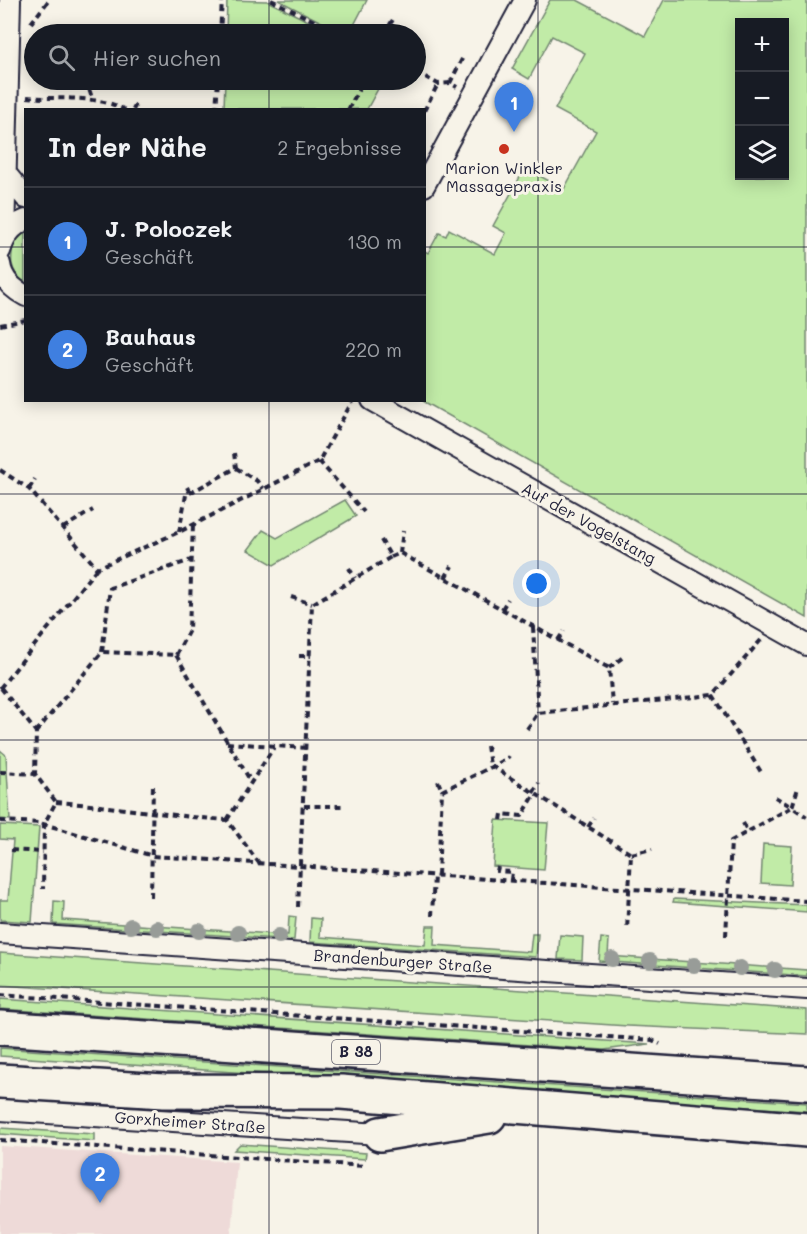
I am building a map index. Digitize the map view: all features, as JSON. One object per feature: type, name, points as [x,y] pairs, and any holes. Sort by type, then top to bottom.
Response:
[{"type":"highway","name":"B 38","points":[[0,1028],[807,1083]]},
{"type":"highway","points":[[0,1082],[164,1091],[341,1092],[807,1130]]},
{"type":"highway","points":[[380,1134],[541,1108]]},
{"type":"street","points":[[426,182],[525,0]]},
{"type":"street","points":[[2,244],[8,96],[7,4]]},
{"type":"street","points":[[6,174],[24,196]]},
{"type":"street","points":[[2,244],[16,224],[24,221]]},
{"type":"street","points":[[0,264],[11,287],[24,295]]},
{"type":"street","name":"Auf der Vogelstang","points":[[376,402],[807,645]]},
{"type":"street","name":"Brandenburger Straße","points":[[0,933],[807,988]]},
{"type":"street","name":"Gorxheimer Straße","points":[[0,1110],[380,1134]]},
{"type":"path","points":[[221,24],[222,0]]},
{"type":"path","points":[[272,0],[321,24]]},
{"type":"path","points":[[390,24],[394,18]]},
{"type":"path","points":[[450,82],[464,55]]},
{"type":"path","points":[[426,77],[438,84],[450,82],[473,96]]},
{"type":"path","points":[[426,108],[438,84]]},
{"type":"path","points":[[89,90],[93,101]]},
{"type":"path","points":[[216,108],[217,90]]},
{"type":"path","points":[[349,108],[358,90]]},
{"type":"path","points":[[8,96],[93,101],[116,104],[122,108]]},
{"type":"path","points":[[134,108],[136,104]]},
{"type":"path","points":[[0,326],[24,320]]},
{"type":"path","points":[[36,732],[0,688],[97,568],[179,532],[319,460],[352,402]]},
{"type":"path","points":[[234,453],[236,468]]},
{"type":"path","points":[[319,460],[364,512]]},
{"type":"path","points":[[236,468],[257,481],[263,489]]},
{"type":"path","points":[[179,532],[186,495],[236,468]]},
{"type":"path","points":[[0,470],[29,489],[97,568]]},
{"type":"path","points":[[29,489],[35,479]]},
{"type":"path","points":[[187,487],[190,493]]},
{"type":"path","points":[[63,528],[93,510]]},
{"type":"path","points":[[176,655],[189,630],[193,525]]},
{"type":"path","points":[[400,553],[403,531]]},
{"type":"path","points":[[381,540],[391,557]]},
{"type":"path","points":[[291,597],[312,604],[400,553]]},
{"type":"path","points":[[400,553],[609,668]]},
{"type":"path","points":[[191,560],[110,588],[102,652],[36,732],[35,774],[56,802],[131,808],[151,813],[227,820],[260,864]]},
{"type":"path","points":[[445,578],[452,566]]},
{"type":"path","points":[[349,568],[355,578]]},
{"type":"path","points":[[502,609],[508,599]]},
{"type":"path","points":[[298,907],[312,604]]},
{"type":"path","points":[[538,712],[713,695],[757,647],[772,625]]},
{"type":"path","points":[[527,729],[538,712],[533,627]]},
{"type":"path","points":[[558,640],[564,631]]},
{"type":"path","points":[[102,652],[176,655]]},
{"type":"path","points":[[176,655],[250,780]]},
{"type":"path","points":[[299,656],[311,656]]},
{"type":"path","points":[[609,668],[622,657]]},
{"type":"path","points":[[609,668],[612,704]]},
{"type":"path","points":[[713,695],[761,772]]},
{"type":"path","points":[[227,743],[307,748]]},
{"type":"path","points":[[487,746],[490,765],[588,828],[631,854],[652,849]]},
{"type":"path","points":[[227,820],[250,780],[274,747]]},
{"type":"path","points":[[442,791],[490,765],[506,760],[509,756]]},
{"type":"path","points":[[0,772],[35,774]]},
{"type":"path","points":[[432,916],[442,791],[438,781]]},
{"type":"path","points":[[501,820],[502,814],[522,816],[539,783]]},
{"type":"path","points":[[151,897],[153,784]]},
{"type":"path","points":[[726,936],[731,842],[792,807],[798,788]]},
{"type":"path","points":[[775,797],[807,817]]},
{"type":"path","points":[[43,889],[44,824],[56,802]]},
{"type":"path","points":[[304,806],[346,806]]},
{"type":"path","points":[[588,828],[594,818]]},
{"type":"path","points":[[0,821],[44,824],[153,856],[807,901]]},
{"type":"path","points":[[743,823],[748,832]]},
{"type":"path","points":[[11,850],[43,852]]},
{"type":"path","points":[[627,930],[631,854]]},
{"type":"path","points":[[498,867],[497,871],[512,872],[511,880]]},
{"type":"path","points":[[0,995],[652,1040],[662,1046]]},
{"type":"path","points":[[0,1140],[364,1166]]},
{"type":"shaded area","points":[[0,1146],[237,1162],[231,1234],[0,1234]]},
{"type":"green space","points":[[227,0],[267,1],[314,24],[226,24]]},
{"type":"green space","points":[[278,0],[367,0],[355,24],[325,24]]},
{"type":"green space","points":[[550,0],[577,0],[645,36],[664,0],[807,0],[807,618],[425,402],[426,252],[428,253],[439,233],[446,236],[449,229],[495,254],[506,233],[493,226],[525,168],[564,189],[596,131],[555,109],[585,53],[552,36],[529,79],[512,69]]},
{"type":"green space","points":[[225,90],[377,90],[368,108],[224,108]]},
{"type":"green space","points":[[24,233],[24,283],[13,269],[14,240]]},
{"type":"green space","points":[[345,500],[356,516],[274,565],[248,550],[263,530],[277,538]]},
{"type":"green space","points":[[0,750],[6,755],[10,820],[0,819]]},
{"type":"green space","points":[[496,820],[548,823],[544,870],[493,866]]},
{"type":"green space","points":[[0,825],[39,827],[32,922],[0,920],[0,900],[8,900],[13,840],[0,839]]},
{"type":"green space","points":[[763,844],[792,846],[790,885],[761,883]]},
{"type":"green space","points":[[674,899],[807,905],[807,912],[673,902]]},
{"type":"green space","points":[[54,901],[64,902],[63,920],[288,935],[289,916],[296,917],[294,940],[53,924]]},
{"type":"green space","points":[[311,918],[321,919],[320,937],[425,945],[427,926],[435,926],[434,945],[530,952],[532,934],[538,934],[536,957],[310,942]]},
{"type":"green space","points":[[560,935],[583,937],[582,960],[558,959]]},
{"type":"green space","points":[[601,938],[609,939],[608,956],[807,970],[807,976],[599,961]]},
{"type":"green space","points":[[0,953],[807,1010],[807,1034],[628,1026],[0,985]]},
{"type":"green space","points":[[0,999],[649,1044],[604,1050],[0,1009]]},
{"type":"green space","points":[[0,1048],[807,1103],[807,1111],[0,1056]]},
{"type":"green space","points":[[0,1128],[94,1134],[94,1141],[0,1134]]},
{"type":"green space","points":[[240,1144],[366,1153],[365,1159],[234,1150]]},
{"type":"place","name":"J. Poloczek","points":[[514,132]]},
{"type":"place","name":"Marion Winkler Massagepraxis","points":[[504,149]]},
{"type":"place","name":"Bauhaus","points":[[100,1203]]}]
